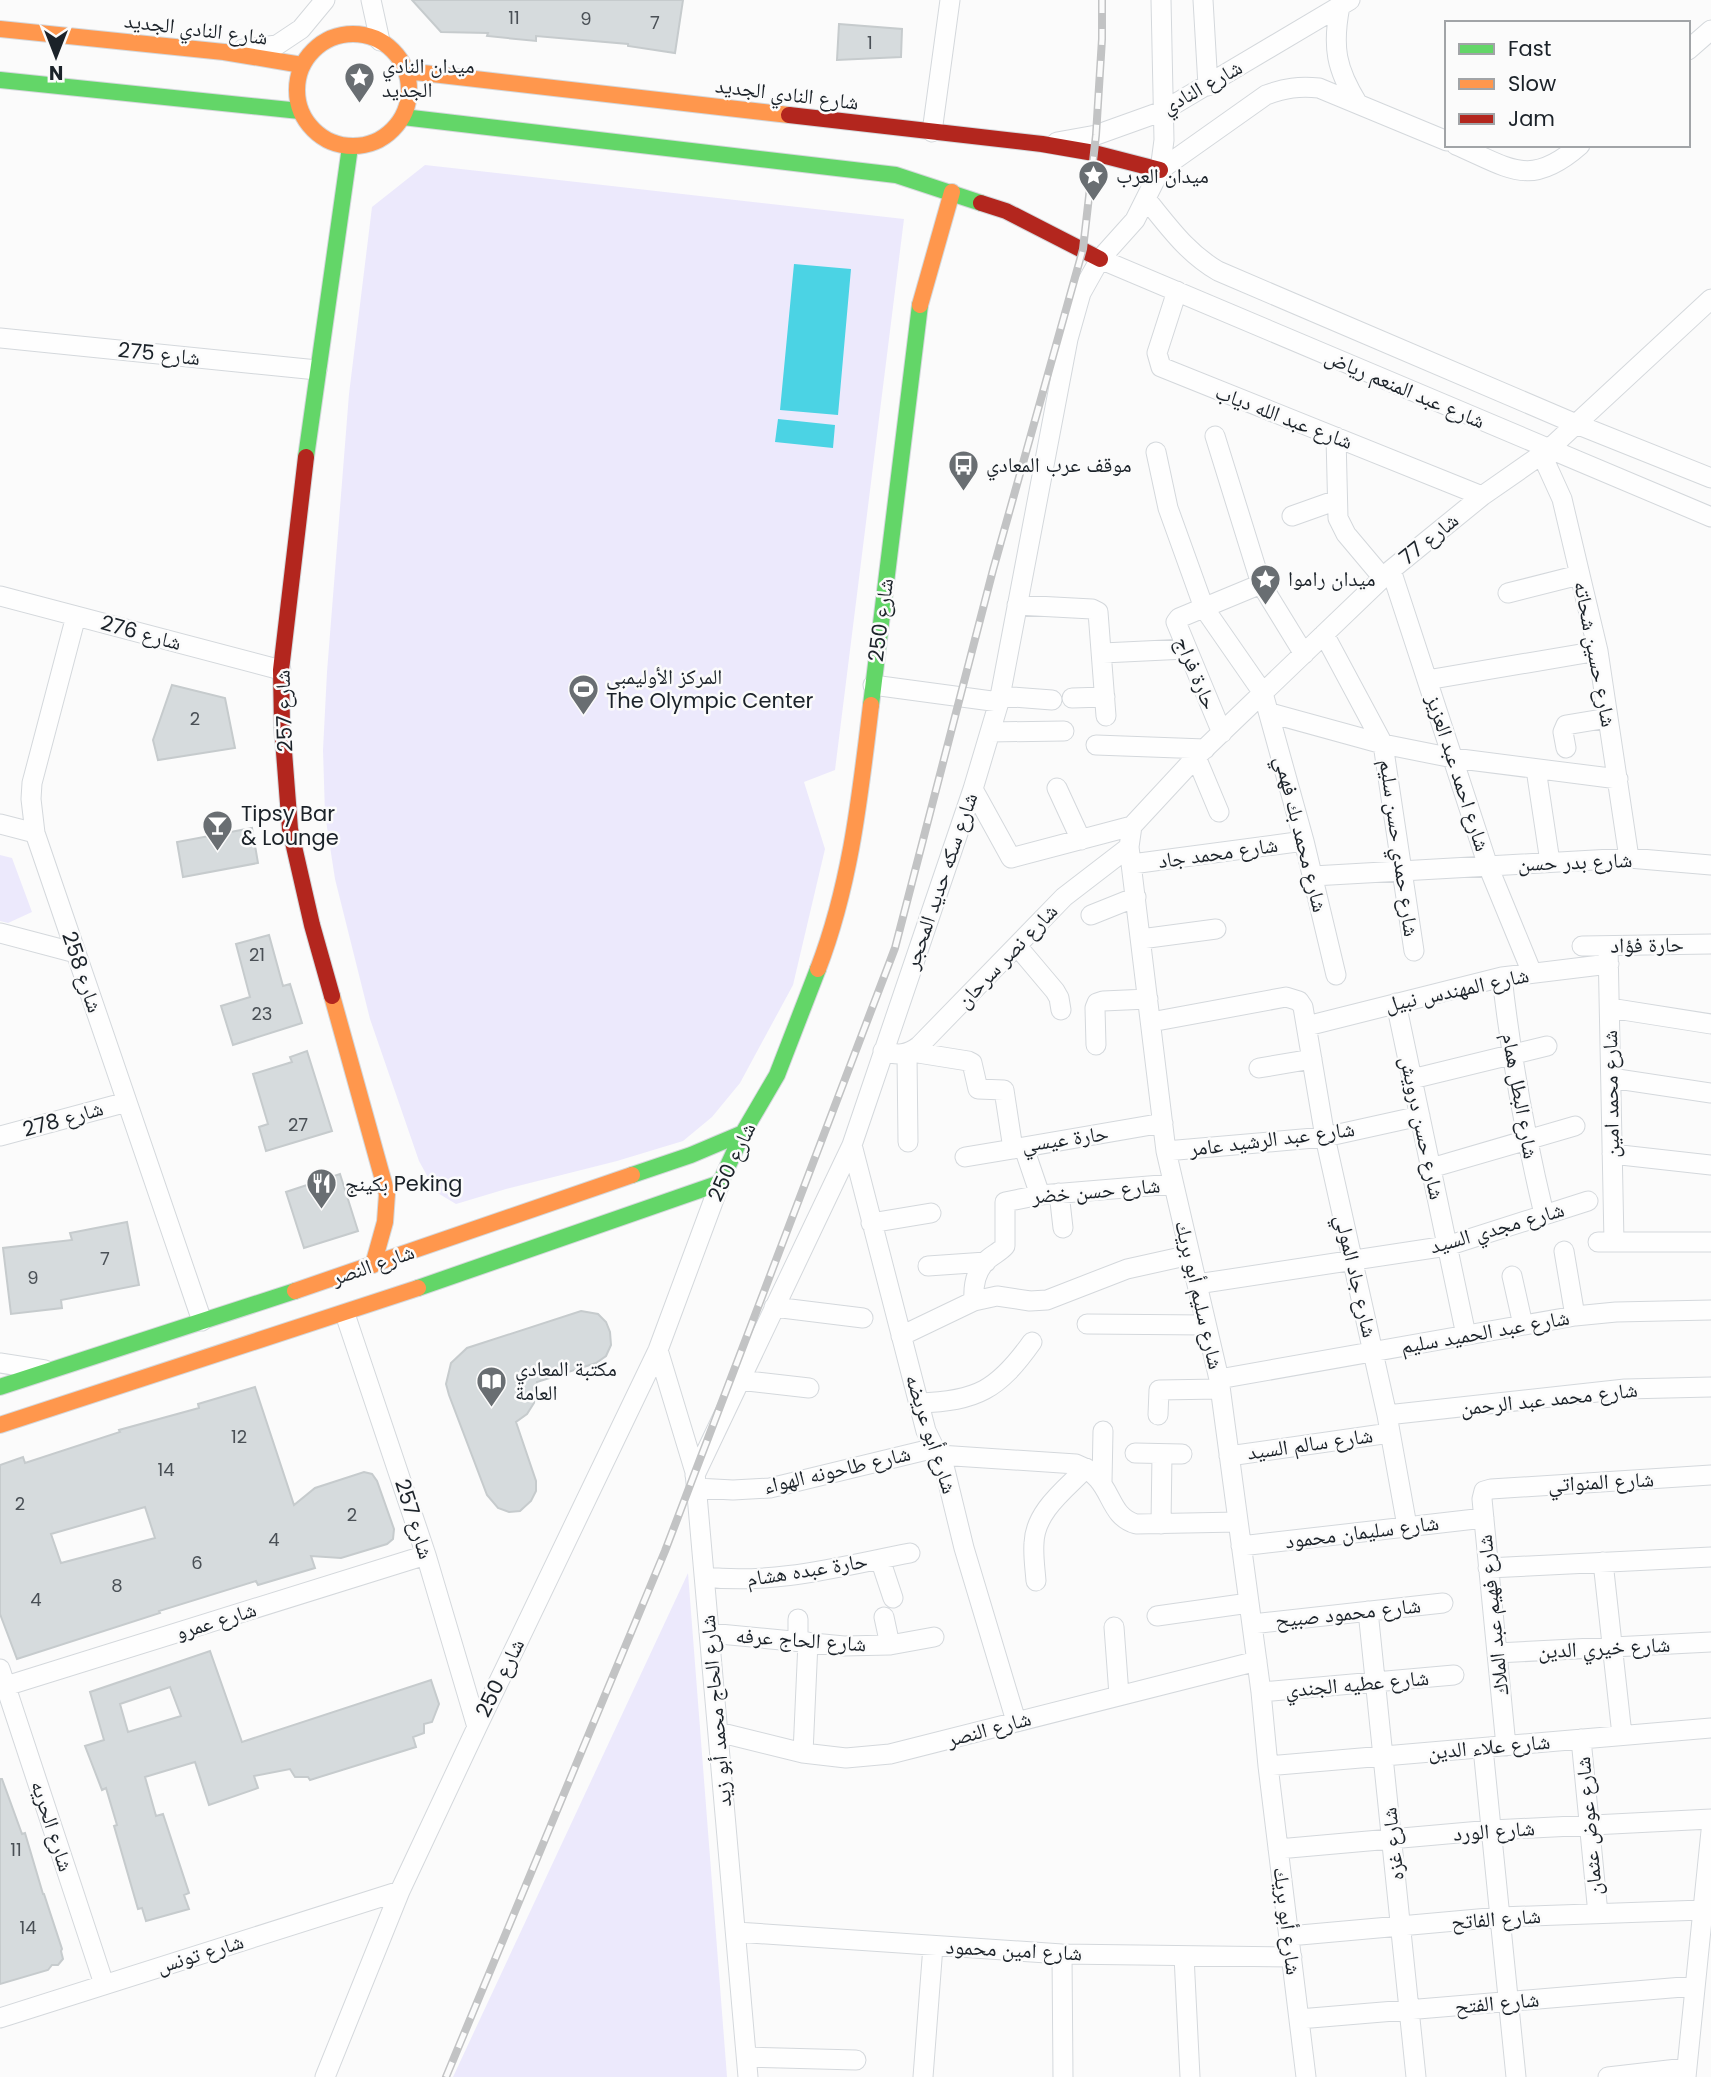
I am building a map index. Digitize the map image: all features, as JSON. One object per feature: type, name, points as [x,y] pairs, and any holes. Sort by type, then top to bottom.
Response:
[{"type":"street","points":[[224,52],[277,45],[301,29],[325,0]]},
{"type":"street","points":[[371,0],[380,41]]},
{"type":"street","points":[[932,132],[950,0]]},
{"type":"street","points":[[403,117],[896,175],[1006,211],[1100,259],[1135,220],[1160,170],[1164,140],[1161,0]]},
{"type":"street","points":[[1203,0],[1208,86]]},
{"type":"street","points":[[1345,3],[1335,32],[1336,57],[1344,82],[1358,104]]},
{"type":"street","name":"شارع النادي","points":[[1042,144],[1096,135],[1163,111],[1345,3]]},
{"type":"street","name":"شارع النادي الجديد","points":[[0,29],[224,52],[302,65]]},
{"type":"street","points":[[1690,48],[1711,30]]},
{"type":"street","points":[[345,34],[363,35],[380,41],[396,54],[406,71],[410,87],[403,117],[394,130],[366,145],[350,147],[334,144],[308,125],[300,111],[296,96],[302,65],[313,51],[327,40],[345,34]]},
{"type":"street","name":"شارع النادي الجديد","points":[[406,71],[1042,144],[1094,153],[1160,170]]},
{"type":"street","points":[[0,80],[300,111]]},
{"type":"street","points":[[1160,170],[1266,95],[1299,86],[1319,88],[1445,140]]},
{"type":"street","name":"شارع 257","points":[[350,147],[317,370],[281,670],[282,726],[290,829],[312,925],[387,1194],[385,1231],[373,1265]]},
{"type":"street","points":[[1462,147],[1510,168],[1524,171],[1551,167],[1577,147]]},
{"type":"street","name":"شارع 250","points":[[325,2077],[400,1891],[658,1350],[720,1183],[743,1133],[777,1075],[828,942],[846,880],[920,304],[951,191]]},
{"type":"street","name":"شارع عبد المنعم رياض","points":[[1146,199],[1183,245],[1199,260],[1219,271],[1576,424],[1711,478]]},
{"type":"street","name":"شارع عبد المنعم رياض","points":[[1100,259],[1545,452],[1711,517]]},
{"type":"street","name":"شارع سكه حديد المحجر","points":[[696,1481],[738,1381],[852,1145],[973,789],[999,699],[1068,339],[1082,293],[1100,259]]},
{"type":"street","name":"شارع عبد الله دياب","points":[[1177,291],[1157,353],[1161,368],[1482,496]]},
{"type":"street","name":"شارع 77","points":[[1132,826],[1200,753],[1387,574],[1482,496],[1545,452],[1711,299]]},
{"type":"street","name":"شارع 275","points":[[0,338],[317,370]]},
{"type":"street","points":[[1215,436],[1261,584],[1304,654]]},
{"type":"street","points":[[1336,437],[1338,518],[1346,534],[1387,574]]},
{"type":"street","name":"شارع محمد بك فهمي","points":[[1156,452],[1168,508],[1204,608],[1263,693],[1270,713],[1336,975]]},
{"type":"street","name":"شارع حسين شحاته","points":[[1545,452],[1562,499],[1598,651],[1629,858]]},
{"type":"street","points":[[1292,516],[1337,500]]},
{"type":"street","name":"شارع احمد عبد العزيز","points":[[1387,574],[1427,680],[1488,866],[1532,973]]},
{"type":"street","points":[[1508,593],[1579,575]]},
{"type":"street","name":"حارة فراج","points":[[1222,733],[1176,622],[1261,584]]},
{"type":"street","name":"شارع 276","points":[[0,596],[281,670]]},
{"type":"street","points":[[1017,605],[1092,609],[1098,612],[1106,707],[1072,698]]},
{"type":"street","name":"شارع 258","points":[[76,616],[32,782],[35,833],[202,1321]]},
{"type":"street","name":"شارع حمدي حسن سليم","points":[[1324,634],[1383,744],[1414,951]]},
{"type":"street","points":[[1103,653],[1186,649]]},
{"type":"street","points":[[1427,680],[1598,651]]},
{"type":"street","points":[[873,685],[999,699],[1052,700]]},
{"type":"street","points":[[1270,713],[1383,744],[1453,758],[1618,779]]},
{"type":"street","points":[[1566,748],[1563,732],[1566,725],[1608,718]]},
{"type":"street","points":[[990,732],[1064,731]]},
{"type":"street","points":[[1096,745],[1200,753],[1219,812]]},
{"type":"street","points":[[1536,769],[1550,862]]},
{"type":"street","points":[[1057,788],[1081,840]]},
{"type":"street","points":[[973,789],[1008,856],[1014,858],[1132,826]]},
{"type":"street","points":[[0,824],[35,833]]},
{"type":"street","name":"شارع سليم أبو بريك","points":[[1132,826],[1131,856],[1166,1152],[1219,1384],[1261,1692],[1268,1766]]},
{"type":"street","name":"شارع محمد جاد","points":[[1131,856],[1304,841]]},
{"type":"street","name":"شارع نصر سرحان","points":[[909,1053],[1064,897],[1131,856]]},
{"type":"street","name":"شارع بدر حسن","points":[[1313,876],[1629,858],[1711,865]]},
{"type":"street","points":[[1091,915],[1136,897]]},
{"type":"street","points":[[1141,939],[1216,929]]},
{"type":"street","points":[[0,933],[76,953]]},
{"type":"street","name":"حارة فؤاد","points":[[1582,946],[1609,955],[1711,944]]},
{"type":"street","points":[[1017,946],[1055,992],[1061,1010]]},
{"type":"street","name":"شارع المهندس نبيل","points":[[1307,1026],[1502,976],[1532,973],[1609,955]]},
{"type":"street","name":"شارع محمد امين","points":[[1609,955],[1612,1154],[1606,1242],[1711,1242]]},
{"type":"street","name":"شارع البطل همام","points":[[1502,976],[1511,1055],[1526,1140],[1544,1214]]},
{"type":"street","points":[[1151,1022],[1286,997],[1299,1001],[1307,1026]]},
{"type":"street","points":[[1096,1045],[1097,1003],[1148,999]]},
{"type":"street","name":"شارع حسن درويش","points":[[1396,1003],[1466,1335]]},
{"type":"street","points":[[1609,1008],[1711,1024]]},
{"type":"street","name":"شارع جاد المولي","points":[[1307,1026],[1325,1138],[1389,1424],[1407,1527]]},
{"type":"street","points":[[1412,1079],[1547,1046]]},
{"type":"street","points":[[883,1051],[895,1055],[909,1053],[908,1142]]},
{"type":"street","name":"حارة عيسي","points":[[909,1053],[968,1061],[972,1063],[978,1089],[1004,1090],[1018,1148],[1163,1124]]},
{"type":"street","points":[[1259,1068],[1312,1059]]},
{"type":"street","points":[[1611,1078],[1711,1093]]},
{"type":"street","name":"شارع 278","points":[[0,1136],[127,1102]]},
{"type":"street","name":"شارع عبد الرشيد عامر","points":[[1166,1152],[1325,1138],[1420,1116]]},
{"type":"street","points":[[1431,1168],[1576,1126]]},
{"type":"street","name":"شارع النصر","points":[[0,1387],[373,1265],[691,1155],[743,1133]]},
{"type":"street","name":"شارع أبو عريضه","points":[[852,1145],[926,1431],[946,1469],[964,1548],[1016,1721]]},
{"type":"street","points":[[965,1157],[1018,1148],[1050,1194],[1063,1228]]},
{"type":"street","points":[[1612,1154],[1711,1165]]},
{"type":"street","name":"شارع النصر","points":[[0,1424],[345,1314],[572,1237],[720,1183]]},
{"type":"street","name":"شارع حسن خضر","points":[[974,1301],[973,1287],[978,1273],[986,1262],[1005,1246],[1005,1202],[1050,1194],[1173,1184]]},
{"type":"street","name":"شارع مجدي السيد","points":[[1197,1284],[1447,1246],[1588,1201]]},
{"type":"street","points":[[872,1223],[931,1213]]},
{"type":"street","points":[[1564,1251],[1576,1316]]},
{"type":"street","points":[[901,1336],[974,1301],[997,1296],[1030,1301],[1046,1300],[1127,1269],[1190,1255]]},
{"type":"street","points":[[928,1266],[986,1262]]},
{"type":"street","points":[[1512,1276],[1523,1325]]},
{"type":"street","points":[[774,1307],[863,1318]]},
{"type":"street","name":"شارع عبد الحميد سليم","points":[[1158,1415],[1159,1390],[1219,1384],[1373,1352],[1576,1316],[1616,1312],[1711,1310]]},
{"type":"street","name":"شارع 257","points":[[345,1314],[426,1555],[477,1727]]},
{"type":"street","points":[[1087,1324],[1206,1325]]},
{"type":"street","points":[[919,1403],[953,1402],[985,1391],[1012,1370],[1032,1342]]},
{"type":"street","name":"شارع الحاج محمد أبو زيد","points":[[658,1350],[696,1481],[748,2077]]},
{"type":"street","points":[[0,1363],[49,1371]]},
{"type":"street","points":[[738,1381],[809,1388]]},
{"type":"street","name":"شارع محمد عبد الرحمن","points":[[1389,1424],[1625,1389],[1711,1387]]},
{"type":"street","name":"شارع سالم السيد","points":[[1229,1455],[1389,1424]]},
{"type":"street","points":[[1102,1482],[1103,1431]]},
{"type":"street","name":"شارع طاحونه الهواء","points":[[696,1481],[733,1490],[770,1488],[937,1451],[1065,1463],[1086,1468]]},
{"type":"street","points":[[1135,1453],[1172,1454],[1161,1524]]},
{"type":"street","points":[[1036,1581],[1036,1528],[1042,1515],[1086,1468],[1102,1482],[1118,1513],[1129,1522],[1238,1522]]},
{"type":"street","name":"شارع المنواتي","points":[[1491,1489],[1711,1475]]},
{"type":"street","name":"شارع فهيم عبد الملاك","points":[[1491,1489],[1484,1492],[1482,1499],[1483,1518],[1506,1746]]},
{"type":"street","name":"شارع سليمان محمود","points":[[1241,1546],[1483,1518]]},
{"type":"street","name":"حارة عبده هشام","points":[[705,1577],[762,1580],[910,1553]]},
{"type":"street","name":"شارع عمرو","points":[[3,1678],[426,1555]]},
{"type":"street","points":[[1488,1567],[1711,1557]]},
{"type":"street","points":[[880,1559],[893,1598]]},
{"type":"street","points":[[1603,1562],[1622,1735]]},
{"type":"street","name":"شارع محمود صبيح","points":[[1252,1624],[1443,1603]]},
{"type":"street","points":[[1157,1616],[1249,1604]]},
{"type":"street","name":"شارع غزه","points":[[1368,1611],[1416,2077]]},
{"type":"street","points":[[884,1617],[890,1645]]},
{"type":"street","points":[[798,1619],[803,1642],[803,1753]]},
{"type":"street","points":[[1114,1627],[1119,1695]]},
{"type":"street","name":"شارع الحاج عرفه","points":[[709,1633],[844,1646],[890,1645],[933,1637]]},
{"type":"street","name":"شارع خيري الدين","points":[[1497,1653],[1711,1642]]},
{"type":"street","name":"شارع النصر","points":[[718,1732],[803,1753],[846,1758],[890,1754],[1257,1661]]},
{"type":"street","name":"شارع عطيه الجندي","points":[[1261,1692],[1454,1675]]},
{"type":"street","name":"شارع الحريه","points":[[3,1678],[104,1984]]},
{"type":"street","name":"شارع علاء الدين","points":[[1268,1766],[1711,1728]]},
{"type":"street","name":"شارع عوض عثمان","points":[[1581,1739],[1598,1914]]},
{"type":"street","points":[[1483,1748],[1516,2077]]},
{"type":"street","name":"شارع أبو بريك","points":[[1268,1766],[1306,2077]]},
{"type":"street","name":"شارع الورد","points":[[1278,1849],[1492,1830],[1711,1819]]},
{"type":"street","points":[[1608,2077],[1686,2073],[1711,1831]]},
{"type":"street","name":"شارع تونس","points":[[0,2018],[400,1891]]},
{"type":"street","name":"شارع الفاتح","points":[[1289,1937],[1500,1917],[1703,1910]]},
{"type":"street","name":"شارع امين محمود","points":[[736,1932],[1062,1954],[1292,1957]]},
{"type":"street","points":[[923,2077],[933,1946]]},
{"type":"street","points":[[1062,1954],[1063,2077]]},
{"type":"street","points":[[1184,1956],[1190,2077]]},
{"type":"street","name":"شارع الفتح","points":[[1299,2019],[1695,1986]]},
{"type":"street","points":[[747,2057],[856,2060]]},
{"type":"shaded area","name":"المركز الأوليمبى The Olympic Center","points":[[425,165],[904,219],[835,770],[804,782],[825,849],[793,985],[740,1083],[712,1117],[683,1141],[456,1204],[436,1192],[419,1161],[370,1019],[335,879],[325,814],[323,750],[349,394],[372,207]]},
{"type":"shaded area","points":[[0,855],[12,858],[32,912],[8,923],[0,921]]},
{"type":"shaded area","points":[[688,1573],[727,2077],[453,2077]]},
{"type":"water","points":[[794,264],[851,269],[838,415],[780,410]]},
{"type":"water","points":[[778,419],[835,425],[833,448],[775,442]]},
{"type":"building","points":[[412,0],[683,0],[675,53],[628,44],[536,36],[536,41],[487,36],[488,33],[441,32]]},
{"type":"building","points":[[839,24],[902,29],[901,57],[837,60]]},
{"type":"building","points":[[172,685],[225,698],[235,748],[158,760],[153,740]]},
{"type":"building","name":"Tipsy Bar & Lounge","points":[[252,828],[258,863],[183,877],[177,842]]},
{"type":"building","points":[[269,935],[283,986],[290,984],[302,1023],[233,1045],[221,1006],[250,997],[236,944]]},
{"type":"building","points":[[307,1051],[332,1131],[266,1151],[259,1127],[268,1124],[253,1074],[292,1062],[290,1057]]},
{"type":"building","name":"بكينج Peking","points":[[340,1174],[358,1231],[304,1248],[286,1192]]},
{"type":"building","points":[[127,1222],[139,1285],[61,1300],[62,1308],[11,1314],[3,1248],[72,1240],[70,1233]]},
{"type":"building","name":"مكتبة المعادي العامة","points":[[581,1311],[598,1314],[606,1322],[611,1345],[606,1356],[596,1363],[537,1382],[534,1403],[527,1414],[516,1422],[536,1481],[536,1491],[531,1501],[520,1511],[509,1512],[498,1508],[487,1495],[449,1395],[446,1384],[451,1363],[467,1348]]},
{"type":"building","points":[[255,1387],[294,1505],[315,1488],[364,1472],[372,1474],[394,1529],[393,1539],[387,1544],[341,1558],[311,1556],[315,1568],[258,1585],[256,1581],[17,1659],[0,1614],[0,1465],[23,1457],[25,1463],[120,1432],[119,1430],[199,1408],[198,1404]],"holes":[[[145,1507],[155,1538],[61,1563],[51,1534]]]},
{"type":"building","points":[[210,1651],[242,1742],[431,1680],[439,1704],[432,1722],[424,1724],[424,1733],[413,1737],[416,1747],[310,1780],[308,1777],[295,1777],[290,1769],[254,1776],[258,1788],[209,1805],[195,1762],[145,1777],[156,1816],[163,1814],[189,1893],[184,1895],[189,1909],[146,1921],[142,1908],[138,1909],[106,1788],[102,1790],[85,1746],[104,1740],[90,1692]],"holes":[[[170,1687],[181,1716],[128,1732],[120,1704]]]},
{"type":"building","points":[[0,1779],[22,1834],[25,1833],[63,1959],[48,1970],[0,1984]]},
{"type":"railway","points":[[446,2077],[665,1551],[895,948],[993,570],[1083,249],[1096,135],[1102,0]]},
{"type":"traffic: fast","points":[[0,80],[300,111]]},
{"type":"traffic: fast","points":[[403,117],[896,175],[981,203]]},
{"type":"traffic: fast","points":[[306,457],[350,147]]},
{"type":"traffic: fast","points":[[871,705],[920,305]]},
{"type":"traffic: fast","points":[[418,1288],[720,1183],[743,1133],[777,1075],[818,969]]},
{"type":"traffic: fast","points":[[632,1175],[691,1155],[743,1133]]},
{"type":"traffic: fast","points":[[0,1387],[295,1291]]},
{"type":"traffic: slow","points":[[0,29],[224,52],[302,65]]},
{"type":"traffic: slow","points":[[353,34],[375,38],[393,50],[405,68],[409,90],[405,112],[393,130],[375,142],[353,146],[331,142],[313,130],[301,112],[297,90],[301,68],[313,50],[331,38],[353,34]]},
{"type":"traffic: slow","points":[[406,71],[789,115]]},
{"type":"traffic: slow","points":[[920,305],[952,192]]},
{"type":"traffic: slow","points":[[818,969],[839,904],[853,839],[871,705]]},
{"type":"traffic: slow","points":[[332,996],[387,1194],[385,1222],[373,1265]]},
{"type":"traffic: slow","points":[[295,1291],[632,1175]]},
{"type":"traffic: slow","points":[[0,1425],[418,1288]]},
{"type":"traffic: jam","points":[[789,115],[1042,144],[1094,153],[1160,170]]},
{"type":"traffic: jam","points":[[981,203],[1006,211],[1100,259]]},
{"type":"traffic: jam","points":[[306,457],[281,670],[282,726],[290,829],[332,996]]},
{"type":"place","name":"ميدان النادي الجديد","points":[[359,105]]},
{"type":"place","name":"ميدان العرب","points":[[1093,203]]},
{"type":"place","name":"موقف عرب المعادي","points":[[963,492]]},
{"type":"place","name":"ميدان راموا","points":[[1265,606]]},
{"type":"place","name":"المركز الأوليمبى The Olympic Center","points":[[583,716]]},
{"type":"place","name":"Tipsy Bar & Lounge","points":[[218,853]]},
{"type":"place","name":"بكينج Peking","points":[[322,1211]]},
{"type":"place","name":"مكتبة المعادي العامة","points":[[492,1408]]}]
